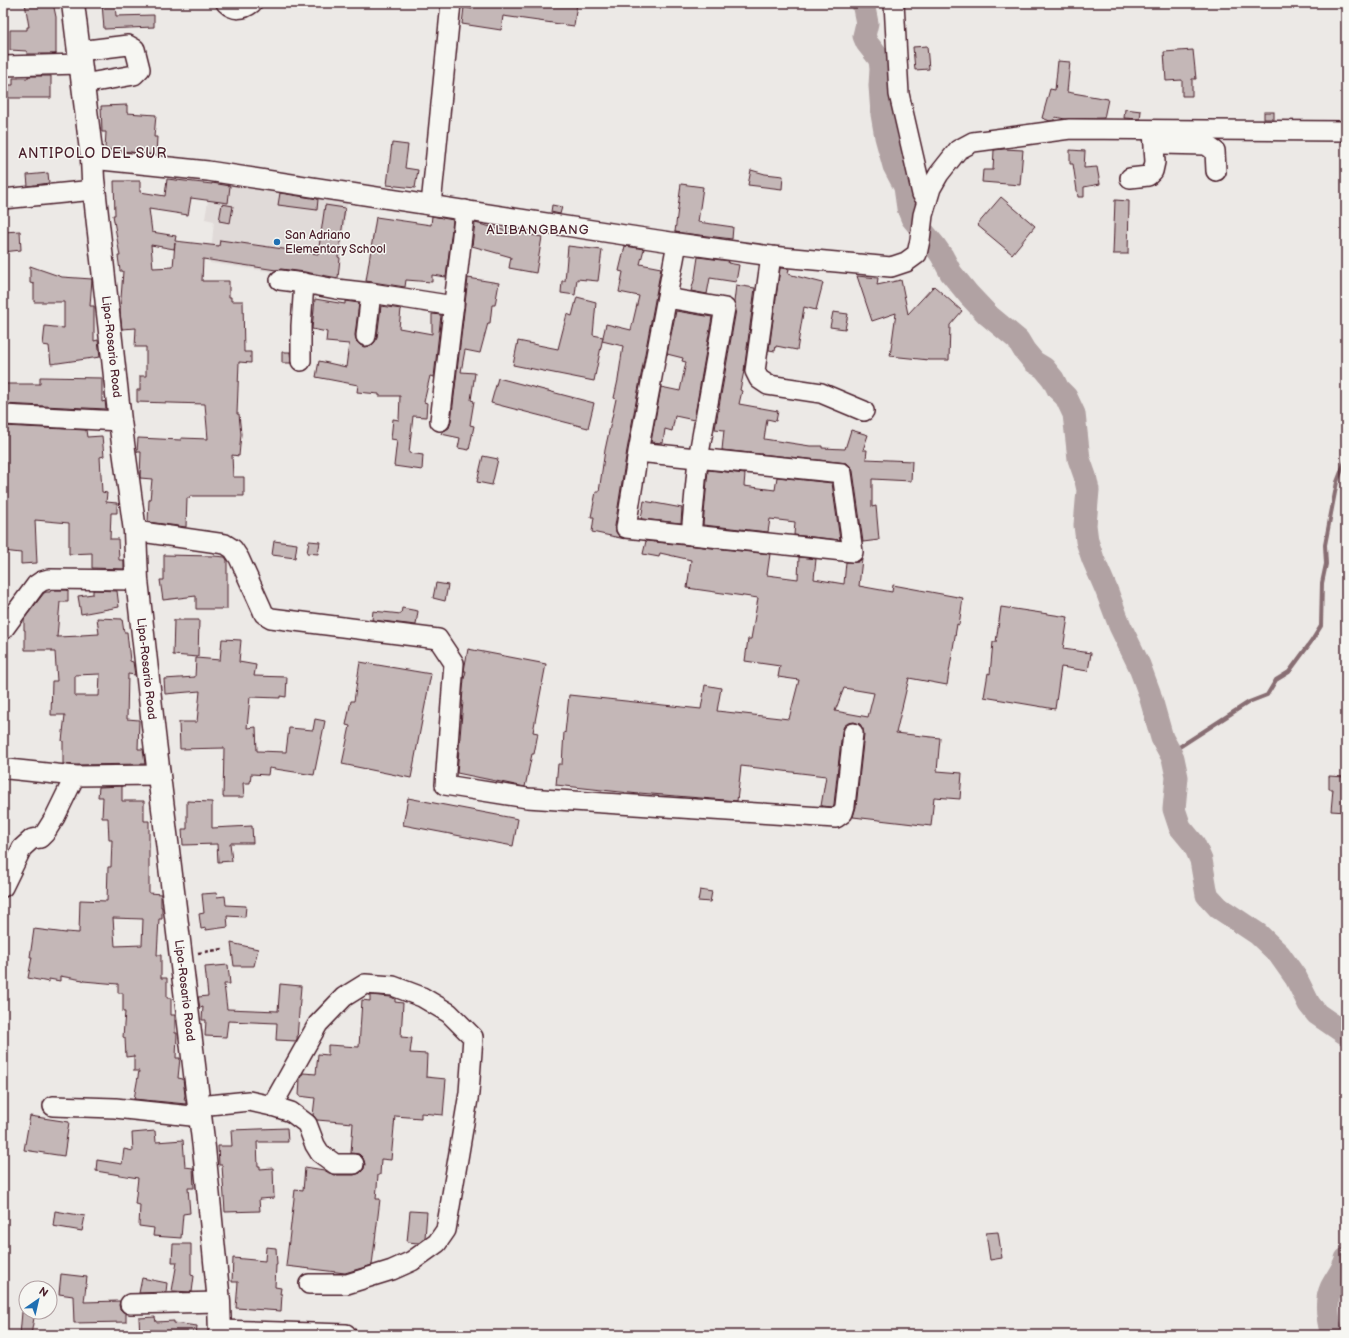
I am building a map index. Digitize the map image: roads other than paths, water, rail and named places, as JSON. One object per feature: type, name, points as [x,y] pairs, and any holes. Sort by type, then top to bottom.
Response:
[{"type":"main road","name":"Lipa-Rosario Road","points":[[73,3],[92,158],[94,190],[120,421],[135,531],[137,580],[159,775],[200,1112],[219,1302],[220,1333]]},
{"type":"street","points":[[226,3],[232,8],[243,9],[252,3]]},
{"type":"street","points":[[430,205],[451,3]]},
{"type":"street","points":[[894,3],[899,94],[925,207]]},
{"type":"street","points":[[3,66],[81,66]]},
{"type":"street","points":[[92,158],[208,171],[771,256],[891,267],[906,262],[917,254],[925,207],[931,188],[939,174],[958,150],[973,142],[1070,129],[1153,137],[1206,144],[1215,151],[1216,171]]},
{"type":"street","points":[[1153,137],[1346,131]]},
{"type":"street","points":[[1130,178],[1148,176],[1153,170],[1155,162],[1153,137]]},
{"type":"street","points":[[3,199],[94,190]]},
{"type":"street","points":[[440,421],[464,210]]},
{"type":"street","points":[[638,452],[842,473],[853,552],[626,528],[638,452],[668,298],[677,243]]},
{"type":"street","points":[[771,256],[755,371],[759,379],[768,385],[821,392],[864,411]]},
{"type":"street","points":[[280,280],[454,306]]},
{"type":"street","points":[[301,361],[301,326],[304,283]]},
{"type":"street","points":[[366,336],[371,293]]},
{"type":"street","points":[[668,298],[725,308],[698,459],[691,535]]},
{"type":"street","points":[[3,415],[120,421]]},
{"type":"street","points":[[135,531],[225,544],[233,549],[239,558],[264,614],[271,618],[438,639],[454,663],[446,784],[527,798],[836,818],[843,813],[845,806],[853,733]]},
{"type":"street","points":[[3,630],[36,585],[42,581],[49,579],[137,580]]},
{"type":"street","points":[[8,769],[75,776],[159,775]]},
{"type":"street","points":[[3,887],[22,848],[32,839],[40,838],[45,833],[55,817],[75,776]]},
{"type":"street","points":[[272,1106],[318,1024],[344,997],[365,984],[394,986],[422,997],[448,1013],[473,1037],[470,1093],[446,1230],[437,1243],[412,1261],[392,1270],[347,1284],[310,1284]]},
{"type":"street","points":[[53,1106],[200,1112],[249,1101],[292,1112],[307,1124],[315,1145],[320,1153],[335,1164],[354,1164]]},
{"type":"street","points":[[130,1304],[219,1302]]},
{"type":"street","points":[[220,1333],[346,1334]]},
{"type":"waterway","points":[[863,3],[867,23],[864,36],[867,43],[880,60],[882,114],[886,137],[894,166],[905,187],[908,208],[912,218],[935,246],[951,273],[969,295],[988,315],[1018,340],[1034,362],[1044,368],[1053,379],[1058,389],[1066,397],[1074,414],[1079,459],[1088,490],[1085,525],[1087,541],[1120,626],[1139,665],[1149,692],[1162,738],[1173,758],[1177,777],[1174,809],[1180,827],[1194,844],[1201,860],[1207,895],[1219,908],[1258,934],[1279,954],[1296,978],[1309,1004],[1317,1014],[1346,1034]]},
{"type":"waterway","points":[[1170,753],[1249,702],[1267,695],[1276,680],[1289,672],[1321,626],[1322,583],[1326,564],[1325,545],[1337,482],[1346,459]]},
{"type":"waterway","points":[[1332,1335],[1328,1317],[1329,1293],[1346,1259]]},
{"type":"place","name":"San Adriano Elementary School","points":[[277,242]]},
{"type":"district","name":"ANTIPOLO DEL SUR","points":[[93,153]]},
{"type":"district","name":"ALIBANGBANG","points":[[538,229]]}]
